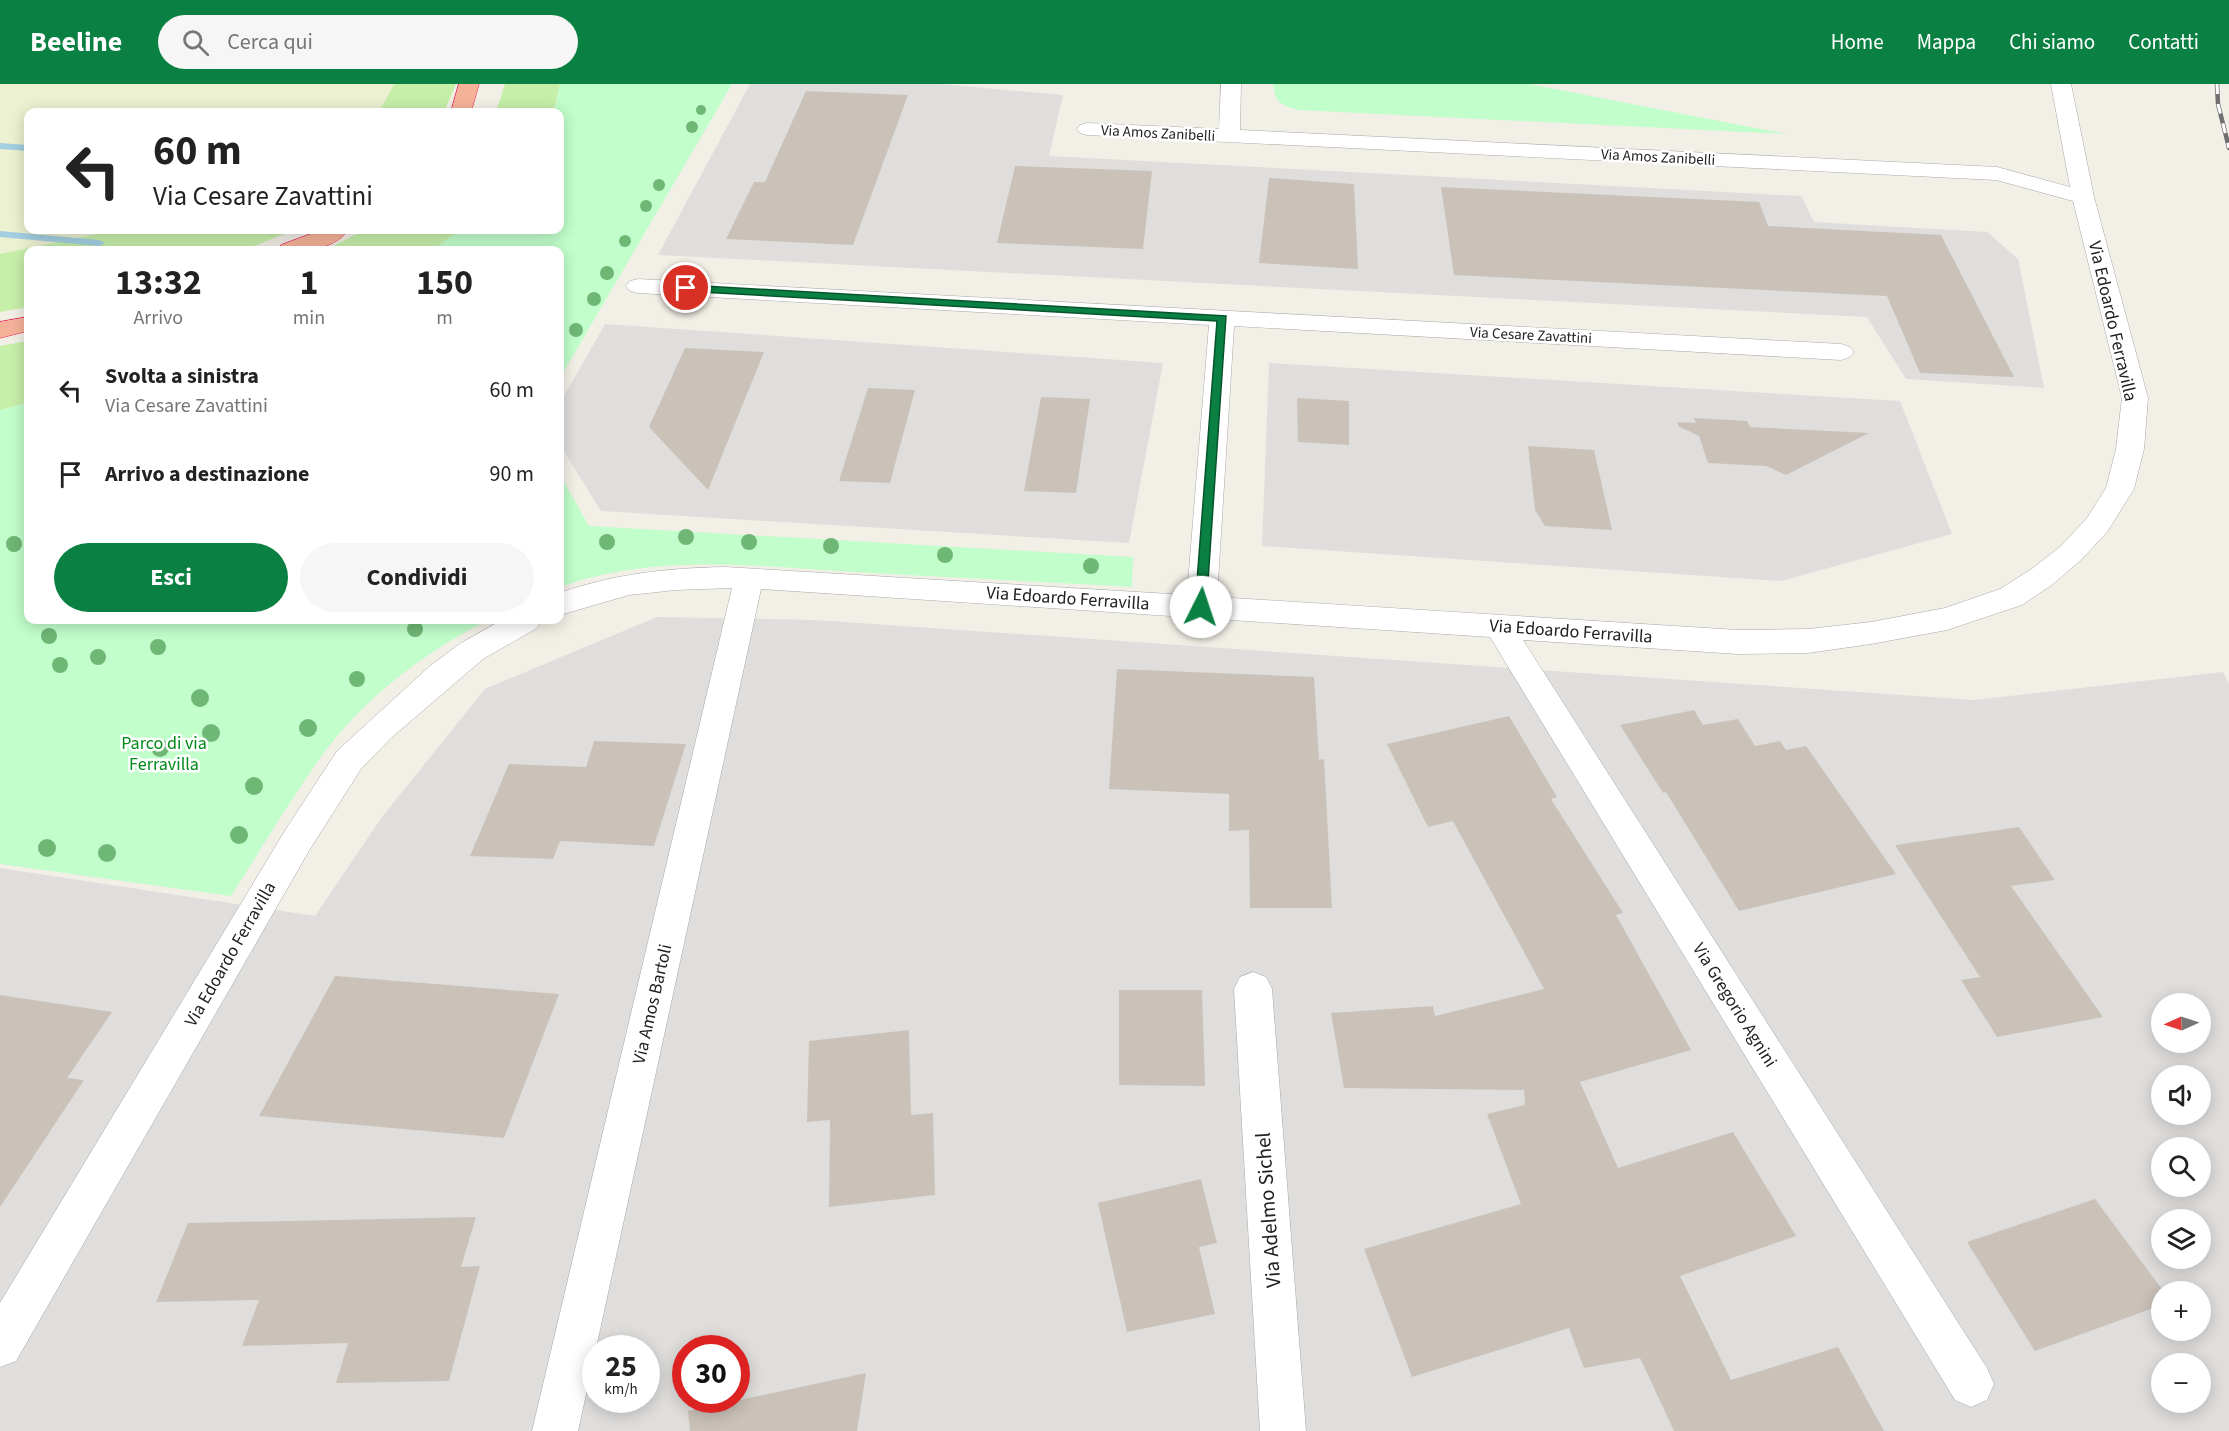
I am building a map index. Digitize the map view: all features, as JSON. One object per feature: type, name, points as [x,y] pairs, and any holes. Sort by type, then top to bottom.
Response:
[{"type":"highway","points":[[462,108],[469,84]]},
{"type":"highway","points":[[301,246],[330,234]]},
{"type":"highway","points":[[0,330],[24,325]]},
{"type":"street","name":"Via Amos Zanibelli","points":[[1229,136],[1231,84]]},
{"type":"street","name":"Via Edoardo Ferravilla","points":[[564,603],[608,588],[639,582],[710,577],[749,578],[1738,642],[1808,641],[1871,633],[1947,619],[2011,597],[2043,576],[2071,553],[2097,525],[2120,489],[2130,449],[2136,398],[2083,197],[2061,84]]},
{"type":"street","name":"Via Amos Zanibelli","points":[[1087,129],[1997,174],[2083,197]]},
{"type":"street","name":"Via Cesare Zavattini","points":[[638,286],[1841,352]]},
{"type":"street","points":[[1201,607],[1222,318]]},
{"type":"street","name":"Via Amos Bartoli","points":[[555,1431],[749,578]]},
{"type":"street","name":"Via Edoardo Ferravilla","points":[[0,1345],[297,839],[349,760],[441,675],[472,651],[519,624]]},
{"type":"street","name":"Via Gregorio Agnini","points":[[1499,626],[1971,1384]]},
{"type":"street","name":"Via Adelmo Sichel","points":[[1253,988],[1283,1431]]},
{"type":"shaded area","points":[[750,84],[940,84],[1063,95],[1049,156],[1801,196],[1814,222],[1987,232],[2018,259],[2044,388],[1906,379],[1867,317],[658,255]]},
{"type":"shaded area","points":[[605,324],[1163,363],[1129,543],[601,511],[564,451],[564,396]]},
{"type":"shaded area","points":[[1269,363],[1900,401],[1952,534],[1781,581],[1262,546]]},
{"type":"shaded area","points":[[657,617],[815,620],[1974,700],[2223,672],[2229,684],[2229,1431],[0,1431],[0,868],[315,916],[382,817],[485,689]]},
{"type":"green space","points":[[0,84],[394,84],[381,108],[24,108],[24,234],[97,234],[39,246],[24,246],[24,249],[0,254]]},
{"type":"green space","points":[[394,84],[456,84],[446,108],[381,108]]},
{"type":"green space","points":[[505,84],[560,84],[555,108],[497,108]]},
{"type":"green space","points":[[560,84],[732,84],[564,371],[564,246],[438,246],[454,234],[564,234],[564,108],[555,108]]},
{"type":"green space","points":[[1273,84],[1529,84],[1786,134],[1298,110],[1277,99]]},
{"type":"green space","points":[[97,234],[284,234],[254,246],[39,246]]},
{"type":"green space","points":[[357,234],[454,234],[438,246],[333,246]]},
{"type":"green space","points":[[24,249],[24,308],[0,312],[0,254]]},
{"type":"green space","points":[[24,342],[24,404],[0,410],[0,346]]},
{"type":"green space","name":"Parco di via Ferravilla","points":[[24,404],[24,624],[481,624],[419,661],[377,695],[340,733],[311,771],[231,896],[0,864],[0,410]]},
{"type":"green space","points":[[564,482],[589,526],[1133,557],[1132,587],[705,564],[631,569],[595,576],[564,586]]},
{"type":"building","points":[[806,91],[908,95],[853,245],[726,239],[754,182],[765,182]]},
{"type":"building","points":[[1015,166],[1152,171],[1143,249],[997,243]]},
{"type":"building","points":[[1269,178],[1354,184],[1358,269],[1259,263]]},
{"type":"building","points":[[1441,187],[1759,202],[1768,226],[1941,235],[2014,377],[1920,373],[1887,296],[1454,275]]},
{"type":"building","points":[[685,348],[764,352],[708,490],[649,427]]},
{"type":"building","points":[[868,388],[915,390],[890,483],[839,481]]},
{"type":"building","points":[[1041,397],[1090,399],[1076,493],[1024,491]]},
{"type":"building","points":[[1297,398],[1349,401],[1349,445],[1298,442]]},
{"type":"building","points":[[1694,418],[1747,421],[1750,427],[1869,433],[1786,475],[1766,466],[1708,463],[1699,436],[1678,426],[1678,422],[1696,423]]},
{"type":"building","points":[[1528,446],[1594,450],[1612,530],[1545,526],[1535,510]]},
{"type":"building","points":[[1117,669],[1314,677],[1319,760],[1324,759],[1332,908],[1250,908],[1249,830],[1229,831],[1229,794],[1109,789]]},
{"type":"building","points":[[1694,710],[1703,725],[1738,719],[1755,746],[1780,741],[1786,750],[1806,746],[1896,874],[1739,911],[1666,792],[1663,793],[1620,725]]},
{"type":"building","points":[[1509,716],[1557,797],[1551,799],[1623,913],[1616,915],[1691,1050],[1580,1082],[1618,1168],[1733,1132],[1796,1236],[1680,1276],[1731,1380],[1838,1347],[1884,1431],[1674,1431],[1640,1358],[1584,1368],[1569,1328],[1412,1377],[1364,1249],[1521,1204],[1487,1114],[1525,1105],[1524,1090],[1344,1088],[1331,1013],[1433,1006],[1435,1016],[1544,989],[1453,821],[1428,827],[1387,744]]},
{"type":"building","points":[[594,741],[686,744],[654,846],[560,841],[553,859],[470,856],[509,764],[586,767]]},
{"type":"building","points":[[2019,827],[2055,880],[2011,886],[2103,1017],[1997,1037],[1961,980],[1980,977],[1895,845]]},
{"type":"building","points":[[335,976],[559,994],[504,1138],[259,1116]]},
{"type":"building","points":[[1119,990],[1202,990],[1205,1086],[1119,1085]]},
{"type":"building","points":[[0,995],[112,1012],[67,1078],[84,1080],[0,1207]]},
{"type":"building","points":[[909,1030],[911,1115],[933,1113],[935,1195],[829,1207],[830,1120],[807,1122],[809,1041]]},
{"type":"building","points":[[1201,1179],[1217,1243],[1199,1247],[1215,1314],[1127,1332],[1098,1203]]},
{"type":"building","points":[[2095,1199],[2156,1281],[2151,1281],[2151,1309],[2035,1351],[1967,1242]]},
{"type":"building","points":[[476,1217],[461,1267],[480,1266],[449,1381],[336,1383],[348,1343],[242,1346],[259,1300],[156,1302],[188,1223]]},
{"type":"building","points":[[866,1373],[857,1431],[690,1431],[688,1413],[750,1413],[750,1398]]},
{"type":"waterway","points":[[0,146],[24,148]]},
{"type":"waterway","points":[[0,234],[99,243]]},
{"type":"railway","points":[[2217,84],[2218,104],[2229,148]]},
{"type":"route","points":[[686,288],[1222,318],[1201,607]]}]
